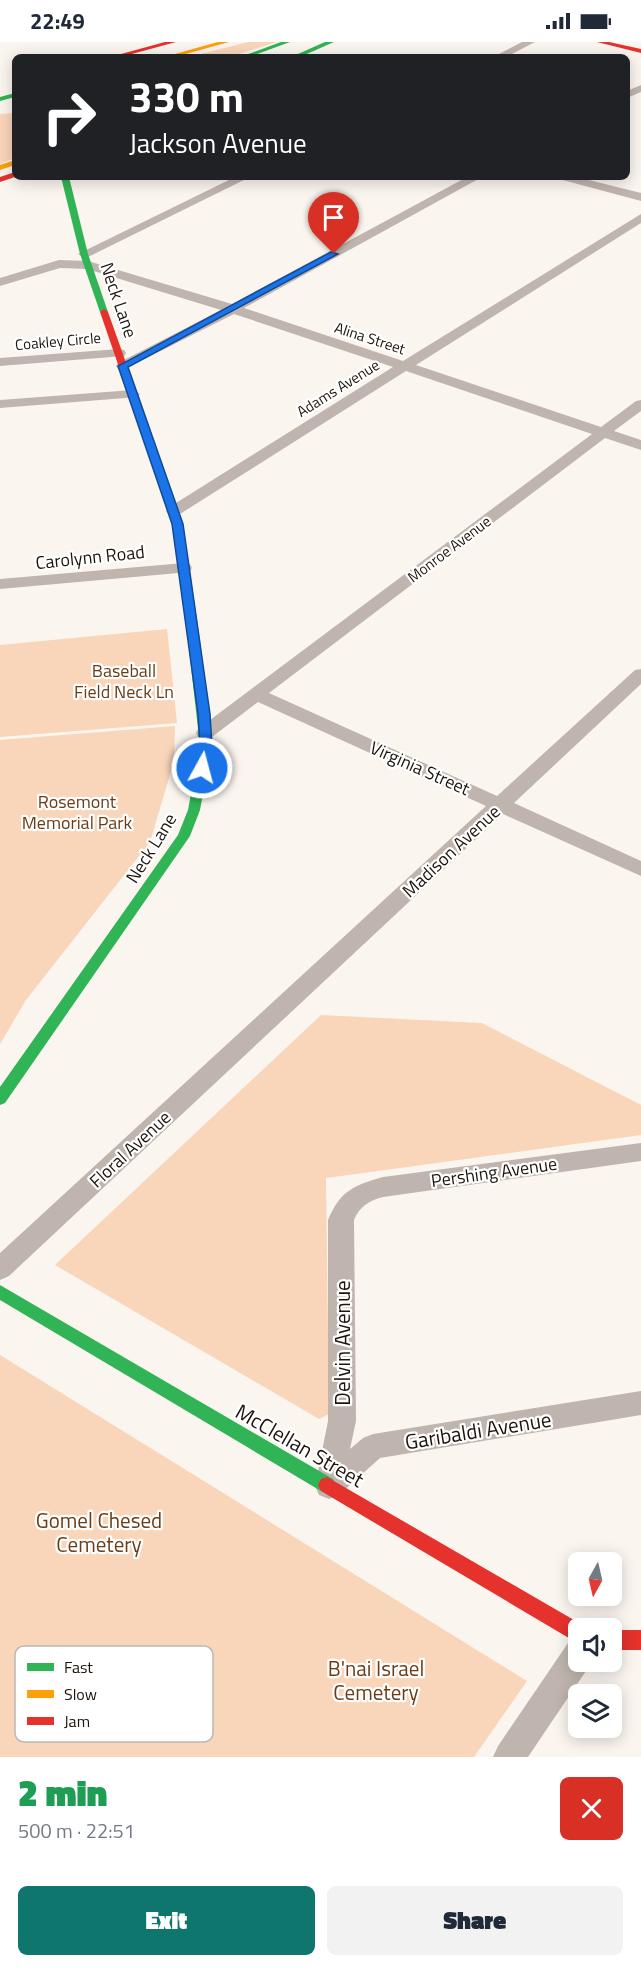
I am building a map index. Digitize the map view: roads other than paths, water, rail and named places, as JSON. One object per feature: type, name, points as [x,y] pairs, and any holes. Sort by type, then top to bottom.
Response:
[{"type":"main road","points":[[125,54],[173,42]]},
{"type":"main road","points":[[149,54],[198,42]]},
{"type":"main road","points":[[179,54],[226,42]]},
{"type":"main road","points":[[252,54],[287,42]]},
{"type":"main road","points":[[272,54],[301,42]]},
{"type":"main road","points":[[301,54],[331,42]]},
{"type":"main road","points":[[600,42],[641,51]]},
{"type":"main road","name":"Neck Lane","points":[[0,1099],[184,836],[199,790],[206,746],[184,568],[174,511],[86,260],[66,180]]},
{"type":"main road","name":"McClellan Street","points":[[0,1292],[568,1627]]},
{"type":"main road","points":[[622,1640],[641,1640]]},
{"type":"street","points":[[504,54],[530,42]]},
{"type":"street","points":[[0,282],[59,264],[86,260],[238,180]]},
{"type":"street","points":[[121,359],[233,309],[470,180]]},
{"type":"street","points":[[575,180],[641,197]]},
{"type":"street","name":"Adams Avenue","points":[[174,511],[641,218]]},
{"type":"street","name":"Alina Street","points":[[86,260],[641,445]]},
{"type":"street","name":"Coakley Circle","points":[[0,362],[121,359]]},
{"type":"street","points":[[0,404],[133,394]]},
{"type":"street","name":"Monroe Avenue","points":[[256,694],[641,404]]},
{"type":"street","name":"Carolynn Road","points":[[0,584],[184,568]]},
{"type":"street","name":"Madison Avenue","points":[[261,1029],[641,674]]},
{"type":"street","points":[[205,733],[256,694]]},
{"type":"street","name":"Virginia Street","points":[[256,694],[641,868]]},
{"type":"street","name":"Floral Avenue","points":[[0,1269],[261,1029]]},
{"type":"street","name":"Pershing Avenue","points":[[350,1201],[362,1192],[383,1186],[641,1152]]},
{"type":"street","name":"Delvin Avenue","points":[[329,1486],[342,1421],[341,1220],[350,1201]]},
{"type":"street","name":"Garibaldi Avenue","points":[[329,1486],[373,1447],[641,1403]]},
{"type":"street","points":[[509,1757],[568,1670]]},
{"type":"park label","name":"Baseball Field Neck Ln","points":[[124,680]]},
{"type":"park label","name":"Rosemont Memorial Park","points":[[77,811]]},
{"type":"park label","name":"Gomel Chesed Cemetery","points":[[99,1532]]},
{"type":"park label","name":"B'nai Israel Cemetery","points":[[376,1680]]}]
